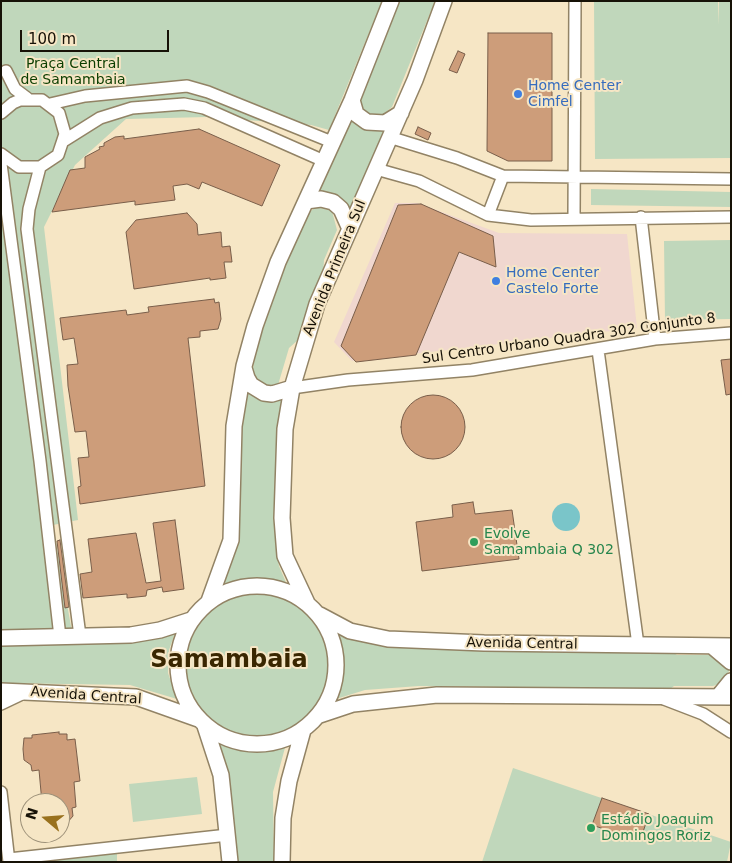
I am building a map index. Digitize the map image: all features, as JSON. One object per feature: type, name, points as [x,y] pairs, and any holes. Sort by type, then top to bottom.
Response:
[{"type":"main road","points":[[209,601],[231,540],[234,426],[244,366],[255,326],[278,262],[352,100],[391,1]]},
{"type":"main road","name":"Avenida Primeira Sul","points":[[307,603],[285,556],[282,518],[285,429],[292,388],[317,304],[401,113],[444,1]]},
{"type":"main road","points":[[352,100],[356,114],[367,122],[385,123],[401,113]]},
{"type":"main road","points":[[306,201],[321,199],[334,202],[340,209],[350,229]]},
{"type":"main road","points":[[244,366],[246,378],[251,385],[264,393],[272,394],[292,388]]},
{"type":"main road","points":[[202,722],[223,737],[244,744],[264,744],[284,739],[303,730],[317,716],[330,694],[336,670],[332,641],[319,615],[307,603],[284,590],[258,585],[232,589],[209,601],[191,620],[180,644],[177,671],[184,697],[202,722],[221,775],[230,862]]},
{"type":"main road","name":"Avenida Central","points":[[319,615],[350,631],[388,639],[484,644],[731,646]]},
{"type":"main road","points":[[1,638],[131,634],[160,630],[191,620]]},
{"type":"main road","points":[[712,646],[731,662]]},
{"type":"main road","points":[[317,716],[353,704],[437,695],[724,697],[731,681]]},
{"type":"main road","name":"Avenida Central","points":[[1,691],[136,697],[202,722]]},
{"type":"main road","points":[[282,862],[283,818],[289,781],[303,730]]},
{"type":"street","points":[[574,217],[575,1]]},
{"type":"street","points":[[6,71],[16,89],[27,98]]},
{"type":"street","points":[[50,104],[85,96],[187,86],[208,92],[332,142]]},
{"type":"street","points":[[1,113],[13,102],[27,98],[42,100],[50,104],[62,120],[64,140],[62,148],[53,160],[40,167],[19,167],[1,154]]},
{"type":"street","points":[[64,140],[100,118],[132,108],[184,104],[204,108],[324,160]]},
{"type":"street","points":[[389,138],[457,158],[503,176],[731,179]]},
{"type":"street","points":[[1,164],[40,461],[60,636]]},
{"type":"street","points":[[40,167],[29,209],[28,230],[80,636]]},
{"type":"street","points":[[376,169],[419,181],[488,215],[531,220],[574,217],[731,216]]},
{"type":"street","points":[[488,215],[503,176]]},
{"type":"street","points":[[641,217],[655,339]]},
{"type":"street","name":"Sul Centro Urbano Quadra 302 Conjunto 8","points":[[292,388],[348,380],[472,370],[655,339],[731,333]]},
{"type":"street","points":[[598,350],[638,645]]},
{"type":"street","points":[[1,704],[28,691]]},
{"type":"street","points":[[658,696],[703,714],[731,732]]},
{"type":"street","points":[[1,792],[9,860],[228,835]]},
{"type":"shaded area","name":"Home Center Castelo Forte","points":[[395,203],[417,203],[499,233],[627,234],[637,328],[352,361],[334,342]]},
{"type":"green space","name":"Praça Central de Samambaia","points":[[1,1],[382,1],[329,130],[311,125],[207,117],[126,119],[75,165],[44,227],[78,520],[53,525],[72,632],[1,633]]},
{"type":"green space","points":[[394,1],[435,1],[392,107],[380,117],[365,118],[356,110]]},
{"type":"green space","points":[[594,1],[718,1],[719,25],[719,1],[731,1],[731,158],[595,159]]},
{"type":"green space","points":[[350,110],[369,129],[389,128],[351,214],[313,196]]},
{"type":"green space","points":[[591,189],[731,192],[731,207],[591,205]]},
{"type":"green space","points":[[317,207],[332,211],[337,230],[324,260],[323,275],[298,340],[289,348],[278,385],[265,391],[252,374],[259,335],[285,259],[294,247],[309,212]]},
{"type":"green space","points":[[731,240],[731,319],[665,320],[664,241]]},
{"type":"green space","points":[[244,384],[283,393],[276,548],[279,566],[288,587],[261,580],[238,582],[223,586],[236,544],[238,427]]},
{"type":"green space","points":[[258,593],[285,599],[309,614],[324,638],[330,665],[324,692],[309,716],[285,731],[258,737],[231,731],[207,716],[192,692],[186,665],[192,638],[207,614],[231,599]]},
{"type":"green space","points":[[176,630],[169,650],[168,673],[177,699],[130,685],[1,683],[1,641]]},
{"type":"green space","points":[[334,631],[359,641],[387,644],[666,648],[677,655],[715,655],[729,667],[729,671],[724,682],[713,686],[674,686],[670,689],[419,686],[365,690],[336,699],[343,681],[341,649]]},
{"type":"green space","points":[[220,743],[253,749],[286,744],[273,792],[274,862],[235,862],[230,809]]},
{"type":"green space","name":"Estádio Joaquim Domingos Roriz","points":[[513,768],[731,842],[727,862],[482,862]]},
{"type":"green space","points":[[197,777],[202,814],[133,822],[129,784]]},
{"type":"green space","points":[[117,849],[117,862],[18,862]]},
{"type":"water","points":[[566,503],[576,507],[580,517],[576,527],[566,531],[556,527],[552,517],[556,507]]},
{"type":"building","points":[[488,33],[552,33],[552,161],[508,161],[487,151]]},
{"type":"building","points":[[458,51],[465,54],[457,73],[449,70]]},
{"type":"building","points":[[418,127],[431,133],[428,140],[415,134]]},
{"type":"building","points":[[199,129],[280,165],[262,206],[202,182],[199,189],[187,184],[173,186],[175,200],[135,205],[135,201],[52,212],[70,170],[85,168],[85,157],[100,149],[99,147],[104,146],[104,143],[115,137],[124,136],[124,139]]},
{"type":"building","points":[[421,204],[493,236],[496,267],[459,252],[416,355],[356,362],[341,346],[398,205]]},
{"type":"building","points":[[187,213],[197,224],[198,235],[221,232],[222,247],[230,246],[232,262],[224,262],[226,278],[210,280],[210,278],[134,289],[126,232],[136,220]]},
{"type":"building","points":[[214,299],[215,303],[219,302],[221,319],[218,329],[200,331],[200,337],[188,338],[205,486],[80,504],[78,487],[81,486],[78,458],[89,457],[86,431],[75,432],[68,386],[67,365],[78,364],[74,338],[63,340],[60,318],[126,310],[127,315],[149,312],[148,307]]},
{"type":"building","points":[[731,359],[731,394],[726,395],[721,360]]},
{"type":"building","points":[[433,395],[445,397],[456,404],[463,415],[465,427],[463,439],[456,450],[445,457],[433,459],[421,457],[410,450],[403,439],[401,427],[403,415],[410,404],[421,397]]},
{"type":"building","points":[[473,502],[475,514],[512,510],[519,559],[422,571],[416,522],[453,517],[452,505]]},
{"type":"building","points":[[175,520],[184,589],[163,592],[162,587],[147,590],[146,596],[127,598],[127,594],[83,598],[80,574],[92,572],[88,539],[136,533],[146,583],[161,581],[153,523]]},
{"type":"building","points":[[60,540],[69,607],[65,608],[57,541]]},
{"type":"building","points":[[59,732],[59,734],[67,734],[67,740],[75,739],[80,781],[74,782],[76,807],[72,808],[73,816],[70,819],[70,793],[41,793],[39,770],[32,771],[31,765],[24,760],[24,738],[32,738],[32,735]]},
{"type":"building","points":[[602,798],[649,814],[640,841],[592,825]]},
{"type":"place","name":"Home Center Cimfel","points":[[518,94]]},
{"type":"place","name":"Home Center Castelo Forte","points":[[496,281]]},
{"type":"place","name":"Evolve Samambaia Q 302","points":[[474,542]]},
{"type":"place","name":"Estádio Joaquim Domingos Roriz","points":[[591,828]]},
{"type":"district","name":"Samambaia","points":[[229,661]]}]
